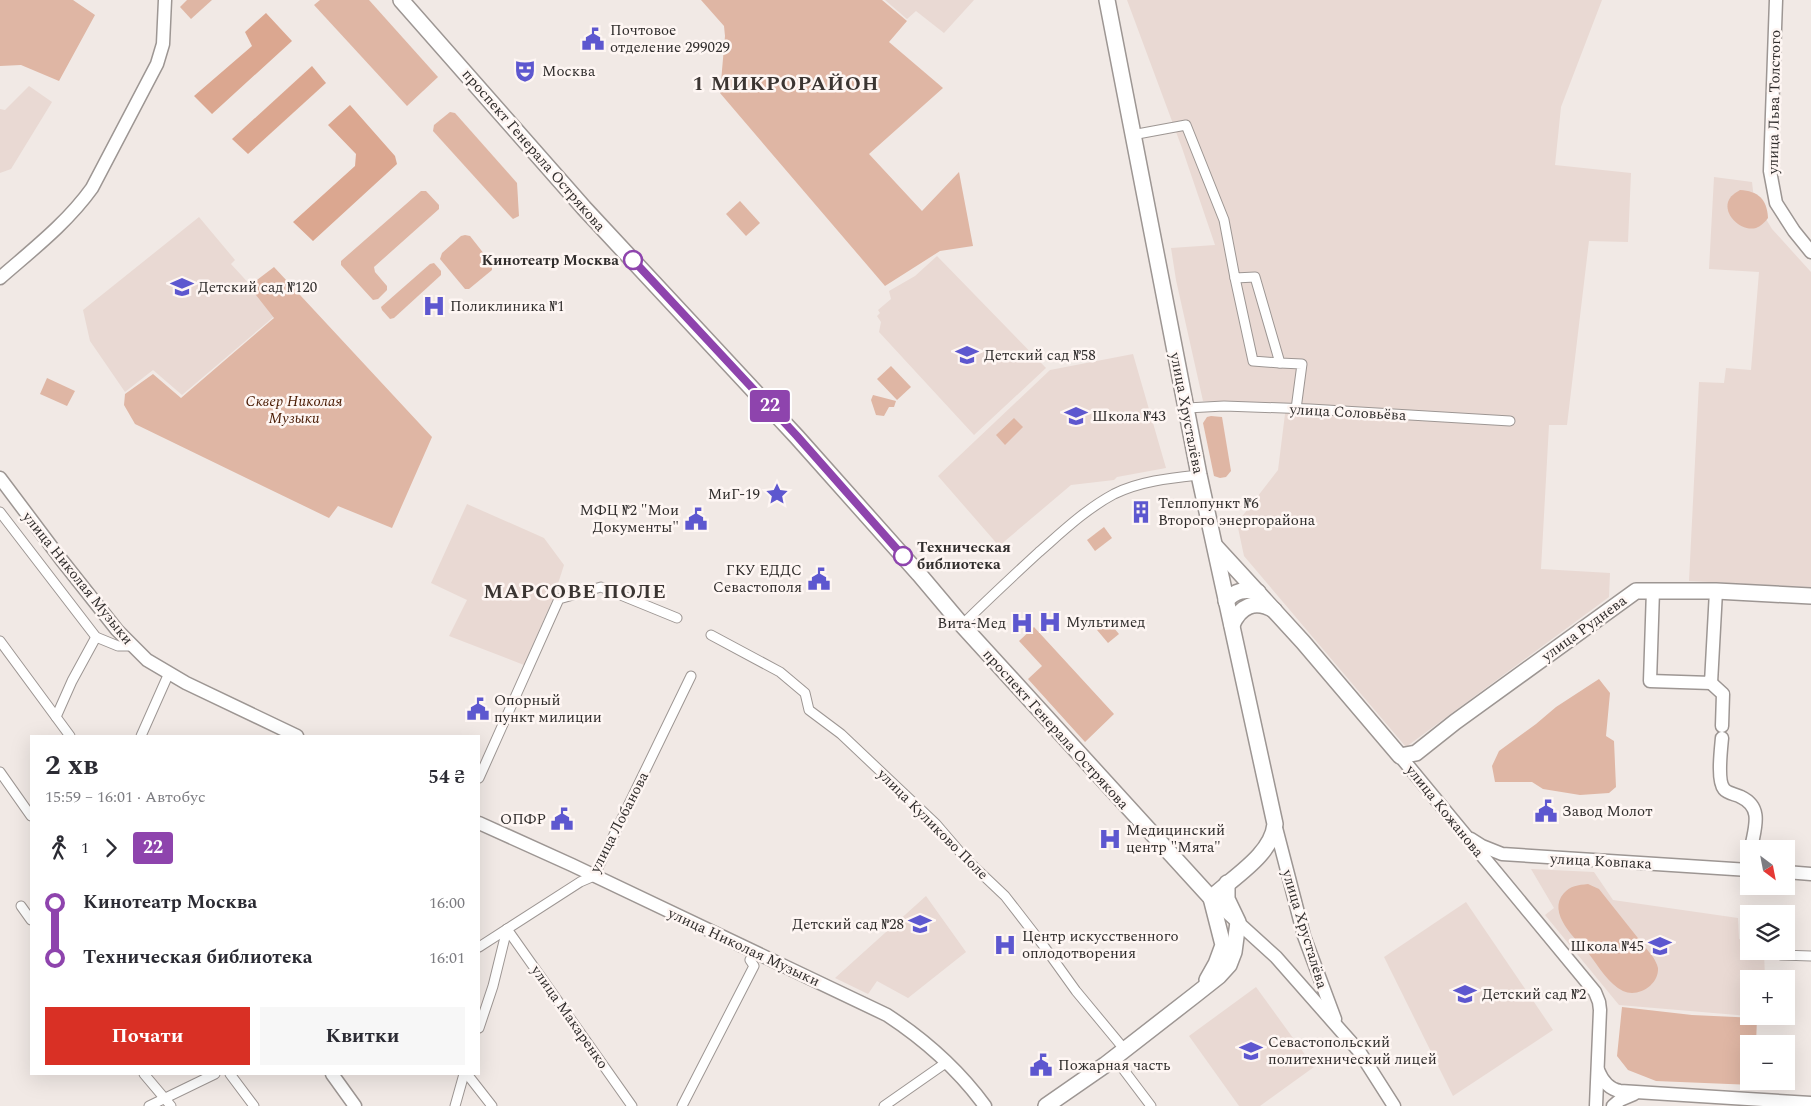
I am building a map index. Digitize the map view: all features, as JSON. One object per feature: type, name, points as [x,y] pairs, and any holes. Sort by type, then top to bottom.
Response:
[{"type":"main road","points":[[0,278],[68,217],[92,188],[157,64],[163,44],[165,0]]},
{"type":"main road","name":"проспект Генерала Острякова","points":[[402,0],[584,208],[797,436],[920,574],[962,625],[1212,898]]},
{"type":"main road","name":"улица Хрусталёва","points":[[1107,0],[1199,475],[1275,824],[1304,936],[1335,1019],[1342,1032]]},
{"type":"main road","name":"улица Льва Толстого","points":[[1776,0],[1770,171],[1776,203],[1794,231],[1811,252]]},
{"type":"main road","name":"улица Николая Музыки","points":[[0,478],[117,630],[148,660],[169,674],[295,735]]},
{"type":"main road","name":"улица Кожанова","points":[[1216,548],[1276,612],[1404,761],[1459,830],[1595,992],[1600,1010],[1596,1103]]},
{"type":"main road","points":[[1653,590],[1650,681],[1711,683],[1723,694],[1721,782],[1724,789],[1750,802],[1755,809],[1757,816],[1753,840]]},
{"type":"main road","points":[[1226,601],[1231,595],[1240,591],[1258,592]]},
{"type":"main road","name":"улица Руднева","points":[[1404,761],[1636,591],[1716,591],[1811,596]]},
{"type":"main road","points":[[1711,683],[1716,591]]},
{"type":"main road","points":[[1232,625],[1236,615],[1245,608],[1255,604],[1266,606],[1276,612]]},
{"type":"main road","name":"улица Николая Музыки","points":[[480,823],[887,1015],[913,1032],[947,1062],[985,1106]]},
{"type":"main road","points":[[1212,898],[1264,850],[1274,833],[1275,824]]},
{"type":"main road","name":"улица Ковпака","points":[[1459,830],[1482,846],[1502,854],[1740,868]]},
{"type":"main road","points":[[1795,873],[1811,874]]},
{"type":"main road","points":[[1227,883],[1227,899],[1238,922]]},
{"type":"main road","points":[[1212,898],[1276,957],[1359,1051],[1394,1106]]},
{"type":"main road","points":[[1046,1106],[1120,1054],[1219,976],[1229,965],[1234,952],[1212,898]]},
{"type":"main road","points":[[1229,941],[1238,922]]},
{"type":"main road","points":[[1229,941],[1255,938]]},
{"type":"main road","points":[[1597,1067],[1605,1083],[1613,1090],[1727,1102],[1811,1103]]},
{"type":"main road","points":[[333,1075],[355,1106]]},
{"type":"main road","points":[[1613,1106],[1620,1100],[1639,1092]]},
{"type":"street","points":[[1132,135],[1186,125],[1224,220],[1253,361],[1302,364],[1296,409]]},
{"type":"street","points":[[1235,278],[1255,277],[1280,363]]},
{"type":"street","name":"улица Соловьёва","points":[[1187,408],[1224,406],[1510,421]]},
{"type":"street","points":[[962,625],[1067,527],[1098,504],[1133,486],[1199,475]]},
{"type":"street","points":[[0,512],[96,638],[118,646],[132,646]]},
{"type":"street","points":[[480,776],[559,599],[601,587],[677,618]]},
{"type":"street","name":"улица Куликово Поле","points":[[711,635],[780,672],[806,693],[809,710],[841,734],[936,824],[966,859],[1005,896],[1043,945],[1120,1054],[1151,1106]]},
{"type":"street","points":[[56,717],[72,681],[96,638]]},
{"type":"street","points":[[0,641],[69,735]]},
{"type":"street","points":[[141,735],[169,674]]},
{"type":"street","name":"улица Лобанова","points":[[480,946],[580,882],[594,876],[691,676]]},
{"type":"street","points":[[0,772],[30,815]]},
{"type":"street","points":[[21,906],[30,919]]},
{"type":"street","points":[[480,1025],[493,986],[508,929]]},
{"type":"street","name":"улица Макаренко","points":[[508,929],[632,1106]]},
{"type":"street","points":[[682,1106],[754,966],[750,960],[755,952]]},
{"type":"street","points":[[1795,955],[1811,956]]},
{"type":"street","points":[[884,1106],[947,1062]]},
{"type":"street","points":[[145,1075],[171,1106]]},
{"type":"street","points":[[149,1106],[213,1075]]},
{"type":"street","points":[[231,1075],[254,1106]]},
{"type":"street","points":[[455,1106],[466,1075]]},
{"type":"street","points":[[467,1075],[492,1106]]},
{"type":"shaded area","points":[[885,0],[974,0],[944,33],[916,11],[907,19]]},
{"type":"shaded area","points":[[1127,0],[1602,0],[1561,107],[1555,165],[1631,173],[1628,242],[1589,241],[1567,425],[1549,425],[1541,569],[1610,573],[1609,597],[1406,747],[1244,556],[1237,523],[1278,470],[1286,406],[1203,401],[1176,280],[1171,248],[1215,245],[1182,148]]},
{"type":"shaded area","points":[[266,13],[292,41],[212,114],[194,96],[252,46],[245,32]]},
{"type":"shaded area","points":[[312,66],[326,83],[248,154],[232,139]]},
{"type":"shaded area","points":[[29,86],[52,102],[11,169],[0,173],[0,109],[5,110]]},
{"type":"shaded area","points":[[350,105],[395,156],[397,164],[313,241],[293,222],[355,166],[356,154],[328,125]]},
{"type":"shaded area","points":[[1714,177],[1752,182],[1754,199],[1772,229],[1811,272],[1811,587],[1689,581],[1699,382],[1724,383],[1726,368],[1751,370],[1759,272],[1709,269]]},
{"type":"shaded area","name":"Детский сад №120","points":[[199,217],[235,260],[231,264],[277,314],[182,395],[153,370],[125,392],[90,341],[83,310]]},
{"type":"shaded area","name":"Детский сад №58","points":[[937,256],[1046,368],[974,435],[879,332],[881,322],[877,316],[880,313],[878,310],[891,299],[889,291],[915,276]]},
{"type":"shaded area","name":"Школа №43","points":[[1133,354],[1166,468],[1117,477],[1114,480],[1071,485],[999,546],[938,476],[1050,370]]},
{"type":"shaded area","points":[[467,504],[544,538],[564,565],[554,596],[524,665],[449,636],[467,600],[431,583]]},
{"type":"shaded area","name":"Школа №45","points":[[1531,869],[1594,872],[1613,900],[1738,918],[1740,960],[1764,960],[1765,970],[1740,970],[1740,1015],[1619,1005],[1545,915],[1554,908]]},
{"type":"shaded area","name":"Детский сад №28","points":[[926,896],[966,952],[908,998],[877,981],[868,994],[835,978]]},
{"type":"shaded area","name":"Детский сад №2","points":[[1466,902],[1553,1030],[1453,1096],[1384,957]]},
{"type":"shaded area","name":"Севастопольский политехнический лицей","points":[[1256,987],[1314,1067],[1260,1106],[1239,1106],[1189,1036]]},
{"type":"green space","points":[[0,0],[73,0],[95,15],[59,81],[21,65],[0,66]]},
{"type":"green space","points":[[187,0],[212,0],[191,19],[180,7]]},
{"type":"green space","points":[[320,0],[369,0],[438,77],[407,106],[314,5]]},
{"type":"green space","points":[[701,0],[882,0],[907,21],[889,42],[943,88],[869,154],[922,211],[959,172],[973,246],[940,251],[885,286],[720,93],[725,36],[724,26]]},
{"type":"green space","points":[[450,112],[455,113],[517,183],[519,216],[513,219],[433,131],[434,125]]},
{"type":"green space","points":[[1740,190],[1757,194],[1766,206],[1768,218],[1756,228],[1745,228],[1735,222],[1729,213],[1728,202]]},
{"type":"green space","points":[[421,191],[426,191],[439,205],[439,209],[374,267],[375,272],[387,286],[387,290],[378,299],[373,300],[341,265],[341,261]]},
{"type":"green space","points":[[740,201],[760,223],[746,236],[726,214]]},
{"type":"green space","points":[[461,236],[470,236],[492,264],[492,270],[469,289],[465,289],[440,259],[442,253]]},
{"type":"green space","points":[[434,263],[441,271],[441,275],[394,318],[390,319],[381,307],[430,264]]},
{"type":"green space","name":"Сквер Николая Музыки","points":[[274,267],[432,437],[392,528],[338,506],[329,518],[135,424],[124,405],[125,394],[153,374],[181,398],[274,318],[249,286]]},
{"type":"green space","points":[[891,366],[911,387],[897,400],[877,379]]},
{"type":"green space","points":[[47,378],[75,391],[67,406],[40,394]]},
{"type":"green space","points":[[873,395],[896,401],[894,407],[889,407],[884,416],[876,415],[871,400]]},
{"type":"green space","points":[[1207,417],[1222,417],[1231,471],[1226,477],[1214,476],[1203,423]]},
{"type":"green space","points":[[1014,418],[1023,427],[1005,445],[996,435]]},
{"type":"green space","points":[[1104,527],[1112,538],[1095,551],[1087,540]]},
{"type":"green space","points":[[1108,621],[1119,634],[1108,643],[1097,630]]},
{"type":"green space","points":[[1034,627],[1114,714],[1085,742],[1028,679],[1042,666],[1019,641]]},
{"type":"green space","points":[[1599,679],[1610,693],[1606,736],[1614,741],[1616,787],[1609,793],[1580,795],[1543,789],[1532,782],[1495,782],[1492,766],[1499,751],[1556,707]]},
{"type":"green space","points":[[1588,884],[1599,889],[1654,959],[1658,968],[1657,974],[1655,980],[1646,989],[1629,993],[1618,988],[1604,974],[1565,925],[1558,909],[1559,901],[1569,889],[1578,885]]},
{"type":"green space","points":[[1622,1007],[1692,1015],[1740,1017],[1740,1025],[1757,1025],[1756,1035],[1740,1035],[1740,1084],[1656,1081],[1628,1070],[1617,1056]]},
{"type":"bus line","name":"22","points":[[633,260],[797,436],[903,556]]},
{"type":"place","name":"Почтовое отделение 299029","points":[[593,39]]},
{"type":"place","name":"Москва","points":[[525,71]]},
{"type":"place","name":"Кинотеатр Москва","points":[[633,260]]},
{"type":"place","name":"Детский сад №120","points":[[182,287]]},
{"type":"place","name":"Поликлиника №1","points":[[434,306]]},
{"type":"place","name":"Детский сад №58","points":[[967,355]]},
{"type":"place","name":"Школа №43","points":[[1076,416]]},
{"type":"place","name":"МиГ-19","points":[[777,494]]},
{"type":"place","name":"Теплопункт №6 Второго энергорайона","points":[[1141,512]]},
{"type":"place","name":"МФЦ №2 \"Мои Документы\"","points":[[696,519]]},
{"type":"place","name":"Техническая библиотека","points":[[903,556]]},
{"type":"place","name":"ГКУ ЕДДС Севастополя","points":[[819,579]]},
{"type":"place","name":"Мультимед","points":[[1050,622]]},
{"type":"place","name":"Вита-Мед","points":[[1022,623]]},
{"type":"place","name":"Опорный пункт милиции","points":[[478,709]]},
{"type":"place","name":"Завод Молот","points":[[1546,811]]},
{"type":"place","name":"ОПФР","points":[[562,819]]},
{"type":"place","name":"Медицинский центр \"Мята\"","points":[[1110,839]]},
{"type":"place","name":"Детский сад №28","points":[[920,924]]},
{"type":"place","name":"Центр искусственного оплодотворения","points":[[1005,945]]},
{"type":"place","name":"Школа №45","points":[[1660,946]]},
{"type":"place","name":"Детский сад №2","points":[[1465,994]]},
{"type":"place","name":"Севастопольский политехнический лицей","points":[[1251,1051]]},
{"type":"place","name":"Пожарная часть","points":[[1041,1065]]},
{"type":"district","name":"1 МИКРОРАЙОН","points":[[786,83]]},
{"type":"district","name":"МАРСОВЕ ПОЛЕ","points":[[575,591]]}]
